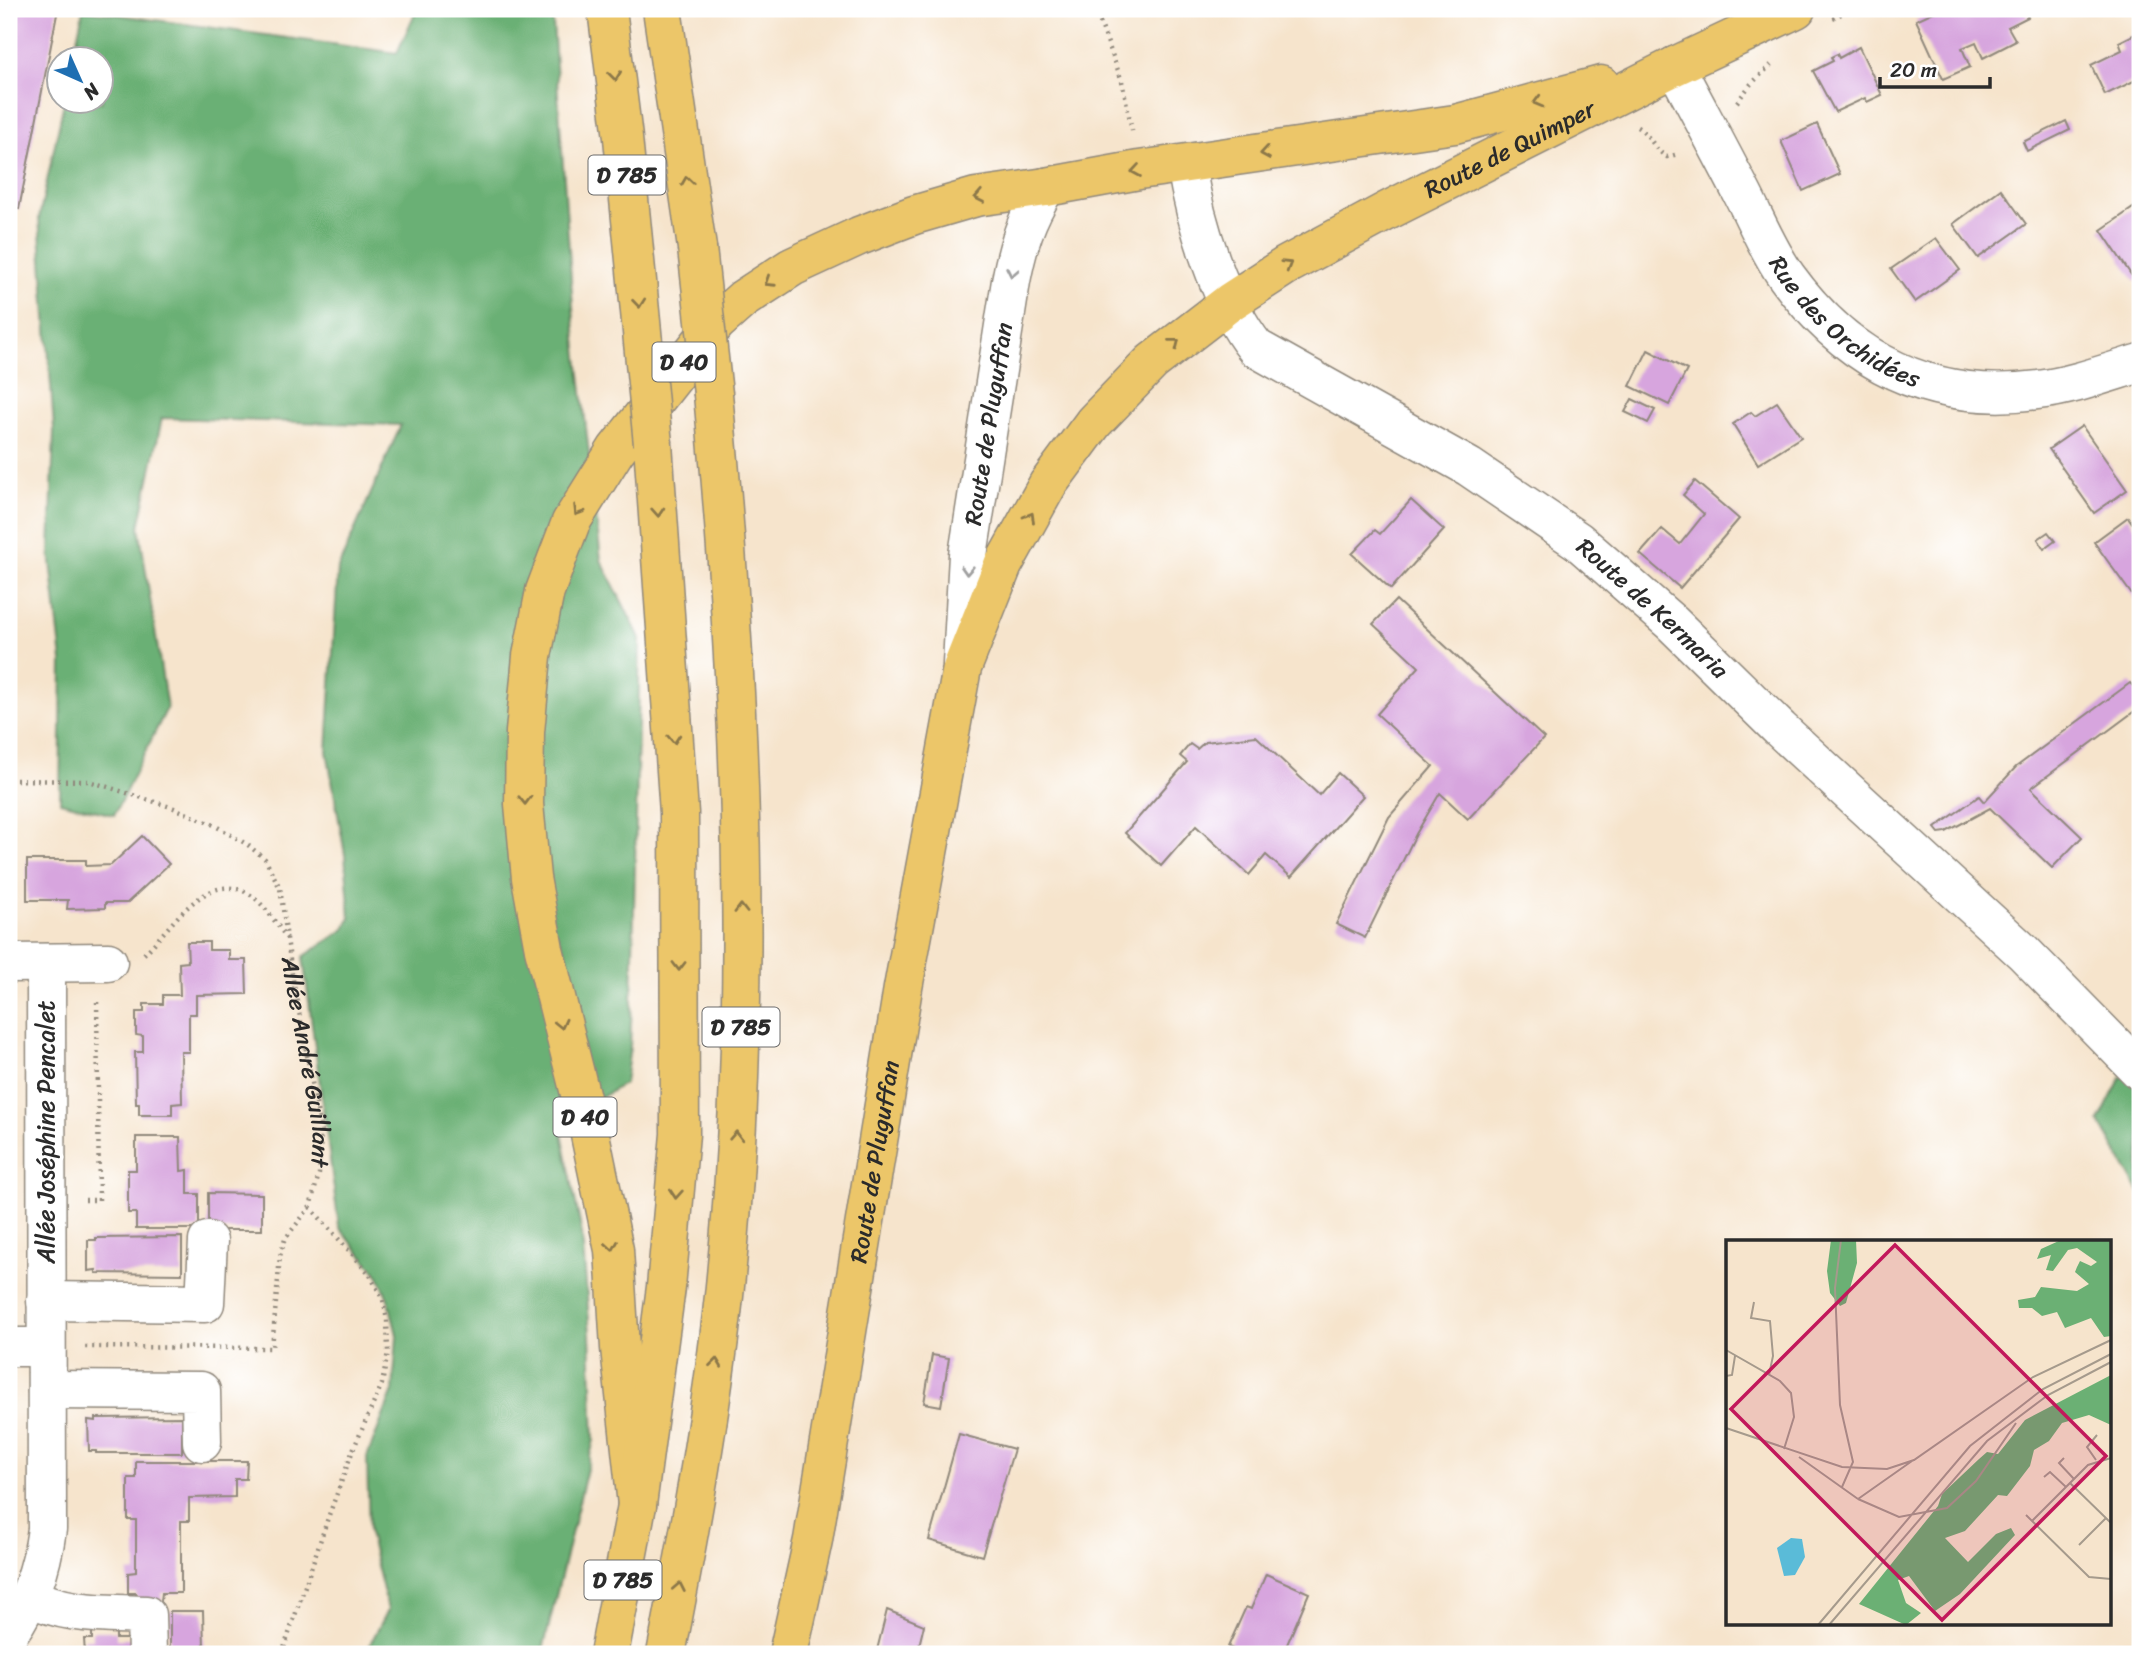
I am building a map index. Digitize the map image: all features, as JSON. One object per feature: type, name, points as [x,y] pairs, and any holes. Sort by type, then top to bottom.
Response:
[{"type":"main road","name":"D 785","points":[[607,9],[623,138],[653,444],[679,813],[680,1135],[674,1222],[637,1505],[609,1654]]},
{"type":"main road","name":"D 785","points":[[662,9],[697,248],[728,554],[738,730],[741,885],[741,1025],[724,1294],[710,1415],[666,1654]]},
{"type":"main road","name":"Route de Quimper","points":[[1230,302],[1341,234],[1675,66],[1796,9]]},
{"type":"main road","name":"D 40","points":[[637,1505],[620,1348],[614,1250],[589,1130],[544,949],[531,878],[524,804],[525,732],[532,656],[545,591],[571,522],[616,450],[716,323],[743,299],[792,267],[859,236],[914,215],[976,197],[1139,170],[1455,124],[1675,66]]},
{"type":"main road","name":"Route de Pluguffan","points":[[788,1654],[813,1540],[902,988],[962,668],[1003,565],[1048,484],[1067,458],[1094,422],[1152,362],[1230,302]]},
{"type":"street","name":"Rue des Orchidées","points":[[1675,66],[1785,275],[1817,313],[1856,349],[1878,364],[1928,383],[1963,391],[1999,393],[2039,390],[2137,372]]},
{"type":"street","name":"Route de Kermaria","points":[[1186,165],[1197,219],[1243,331],[1256,348],[1469,467],[1549,520],[1617,574],[2022,953],[2140,1071]]},
{"type":"street","name":"Route de Pluguffan","points":[[962,668],[968,555],[1010,281],[1030,212],[1046,187]]},
{"type":"street","points":[[9,963],[102,962]]},
{"type":"street","name":"Allée Joséphine Pencalet","points":[[9,1633],[22,1613],[42,1562],[47,1529],[47,1390],[27,1347],[46,1301],[46,963]]},
{"type":"street","points":[[46,1301],[205,1303],[208,1241]]},
{"type":"street","points":[[47,1390],[201,1391],[202,1442]]},
{"type":"street","points":[[29,1596],[59,1609],[146,1615],[147,1654]]},
{"type":"path","points":[[1095,9],[1122,81],[1139,170]]},
{"type":"path","name":"Allée André Guillant","points":[[9,780],[89,781],[174,808],[214,825],[248,845],[265,859],[280,888],[320,1131],[320,1174],[310,1207],[285,1240],[279,1256],[272,1348],[27,1347]]},
{"type":"path","points":[[47,1201],[99,1200],[102,962],[131,959],[145,954],[185,908],[219,889],[239,889],[254,898],[288,938]]},
{"type":"path","points":[[282,1654],[329,1514],[382,1384],[388,1352],[387,1320],[383,1300],[374,1282],[351,1251],[310,1207]]},
{"type":"green space","points":[[417,9],[552,9],[574,321],[601,560],[640,638],[632,1001],[625,1083],[560,1123],[582,1234],[590,1334],[594,1440],[542,1654],[365,1654],[388,1610],[369,1533],[367,1457],[393,1391],[397,1335],[379,1276],[339,1227],[303,957],[345,929],[350,918],[345,855],[327,751],[338,568],[401,425],[162,418],[139,527],[167,708],[114,815],[60,802],[62,661],[50,553],[54,429],[39,218],[61,116],[116,116],[116,46],[76,46],[83,10],[397,53]]},
{"type":"green space","points":[[2140,1076],[2140,1193],[2099,1121],[2121,1077]]},
{"type":"building","points":[[9,9],[58,9],[51,46],[46,46],[46,71],[19,209],[9,207]]},
{"type":"building","points":[[1940,9],[2024,9],[2028,17],[2008,27],[2016,41],[1983,58],[1976,42],[1962,48],[1970,67],[1943,79],[1916,20]]},
{"type":"building","points":[[2137,33],[2140,40],[2140,78],[2105,95],[2091,65],[2122,50],[2119,42]]},
{"type":"building","points":[[1859,47],[1882,95],[1867,102],[1865,98],[1835,112],[1813,71],[1833,61],[1831,57],[1837,54],[1839,58]]},
{"type":"building","points":[[2066,121],[2070,130],[2027,151],[2023,142]]},
{"type":"building","points":[[1817,124],[1840,174],[1803,191],[1781,141]]},
{"type":"building","points":[[2001,189],[2026,224],[1978,258],[1953,224]]},
{"type":"building","points":[[2136,206],[2140,213],[2140,279],[2136,282],[2101,230]]},
{"type":"building","points":[[1936,238],[1960,270],[1915,302],[1891,269]]},
{"type":"building","points":[[1648,350],[1687,370],[1669,405],[1630,386]]},
{"type":"building","points":[[1632,399],[1655,410],[1648,423],[1625,412]]},
{"type":"building","points":[[1777,402],[1801,437],[1758,464],[1733,424],[1751,412],[1755,416]]},
{"type":"building","points":[[2082,426],[2127,490],[2094,513],[2049,449]]},
{"type":"building","points":[[1695,481],[1739,519],[1680,588],[1640,554],[1662,529],[1680,544],[1704,514],[1683,495]]},
{"type":"building","points":[[1411,500],[1444,530],[1391,589],[1352,554],[1375,530],[1380,534]]},
{"type":"building","points":[[2128,517],[2140,534],[2140,606],[2094,542]]},
{"type":"building","points":[[2048,532],[2055,541],[2044,549],[2038,539]]},
{"type":"building","points":[[1396,600],[1544,738],[1468,819],[1440,793],[1416,834],[1365,938],[1336,924],[1389,817],[1433,766],[1377,714],[1419,667],[1373,624]]},
{"type":"building","points":[[2130,683],[2140,693],[2140,707],[2031,788],[2082,837],[2052,868],[1990,808],[1946,832],[1939,833],[1935,828],[1979,796],[1984,802],[2016,767]]},
{"type":"building","points":[[1256,736],[1319,795],[1338,773],[1363,796],[1291,877],[1266,855],[1249,875],[1196,826],[1161,866],[1125,833],[1187,762],[1180,756],[1190,744],[1197,749],[1205,742]]},
{"type":"building","points":[[142,836],[169,864],[127,903],[105,903],[105,908],[67,909],[68,900],[27,900],[27,860],[86,860],[86,866],[111,865]]},
{"type":"building","points":[[187,942],[209,942],[209,950],[229,950],[229,960],[246,960],[247,994],[196,995],[196,1014],[189,1014],[189,1052],[181,1052],[182,1103],[172,1104],[172,1115],[139,1115],[139,1104],[136,1104],[135,1052],[143,1052],[143,1036],[136,1035],[136,1012],[144,1012],[144,1004],[163,1004],[163,995],[180,995],[179,963],[188,962]]},
{"type":"building","points":[[136,1137],[180,1137],[181,1171],[188,1170],[188,1194],[199,1194],[199,1229],[136,1229],[136,1213],[128,1213],[128,1170],[136,1170]]},
{"type":"building","points":[[208,1193],[262,1194],[262,1230],[208,1230]]},
{"type":"building","points":[[182,1237],[182,1274],[88,1271],[88,1240]]},
{"type":"building","points":[[932,1355],[949,1358],[941,1406],[924,1403]]},
{"type":"building","points":[[182,1417],[182,1453],[89,1451],[88,1420]]},
{"type":"building","points":[[959,1434],[1014,1449],[982,1556],[929,1540]]},
{"type":"building","points":[[136,1461],[247,1461],[246,1479],[235,1479],[235,1497],[189,1498],[189,1521],[181,1521],[181,1593],[162,1593],[161,1601],[137,1601],[136,1593],[128,1593],[128,1573],[136,1572],[136,1520],[128,1520],[128,1478],[136,1478]]},
{"type":"building","points":[[1266,1574],[1309,1593],[1283,1654],[1245,1654],[1228,1647],[1246,1607],[1251,1609]]},
{"type":"building","points":[[887,1610],[924,1625],[917,1654],[876,1654]]},
{"type":"building","points":[[170,1611],[203,1611],[204,1648],[170,1648]]},
{"type":"building","points":[[92,1631],[116,1631],[116,1639],[137,1639],[137,1654],[85,1654],[84,1639],[92,1639]]}]
